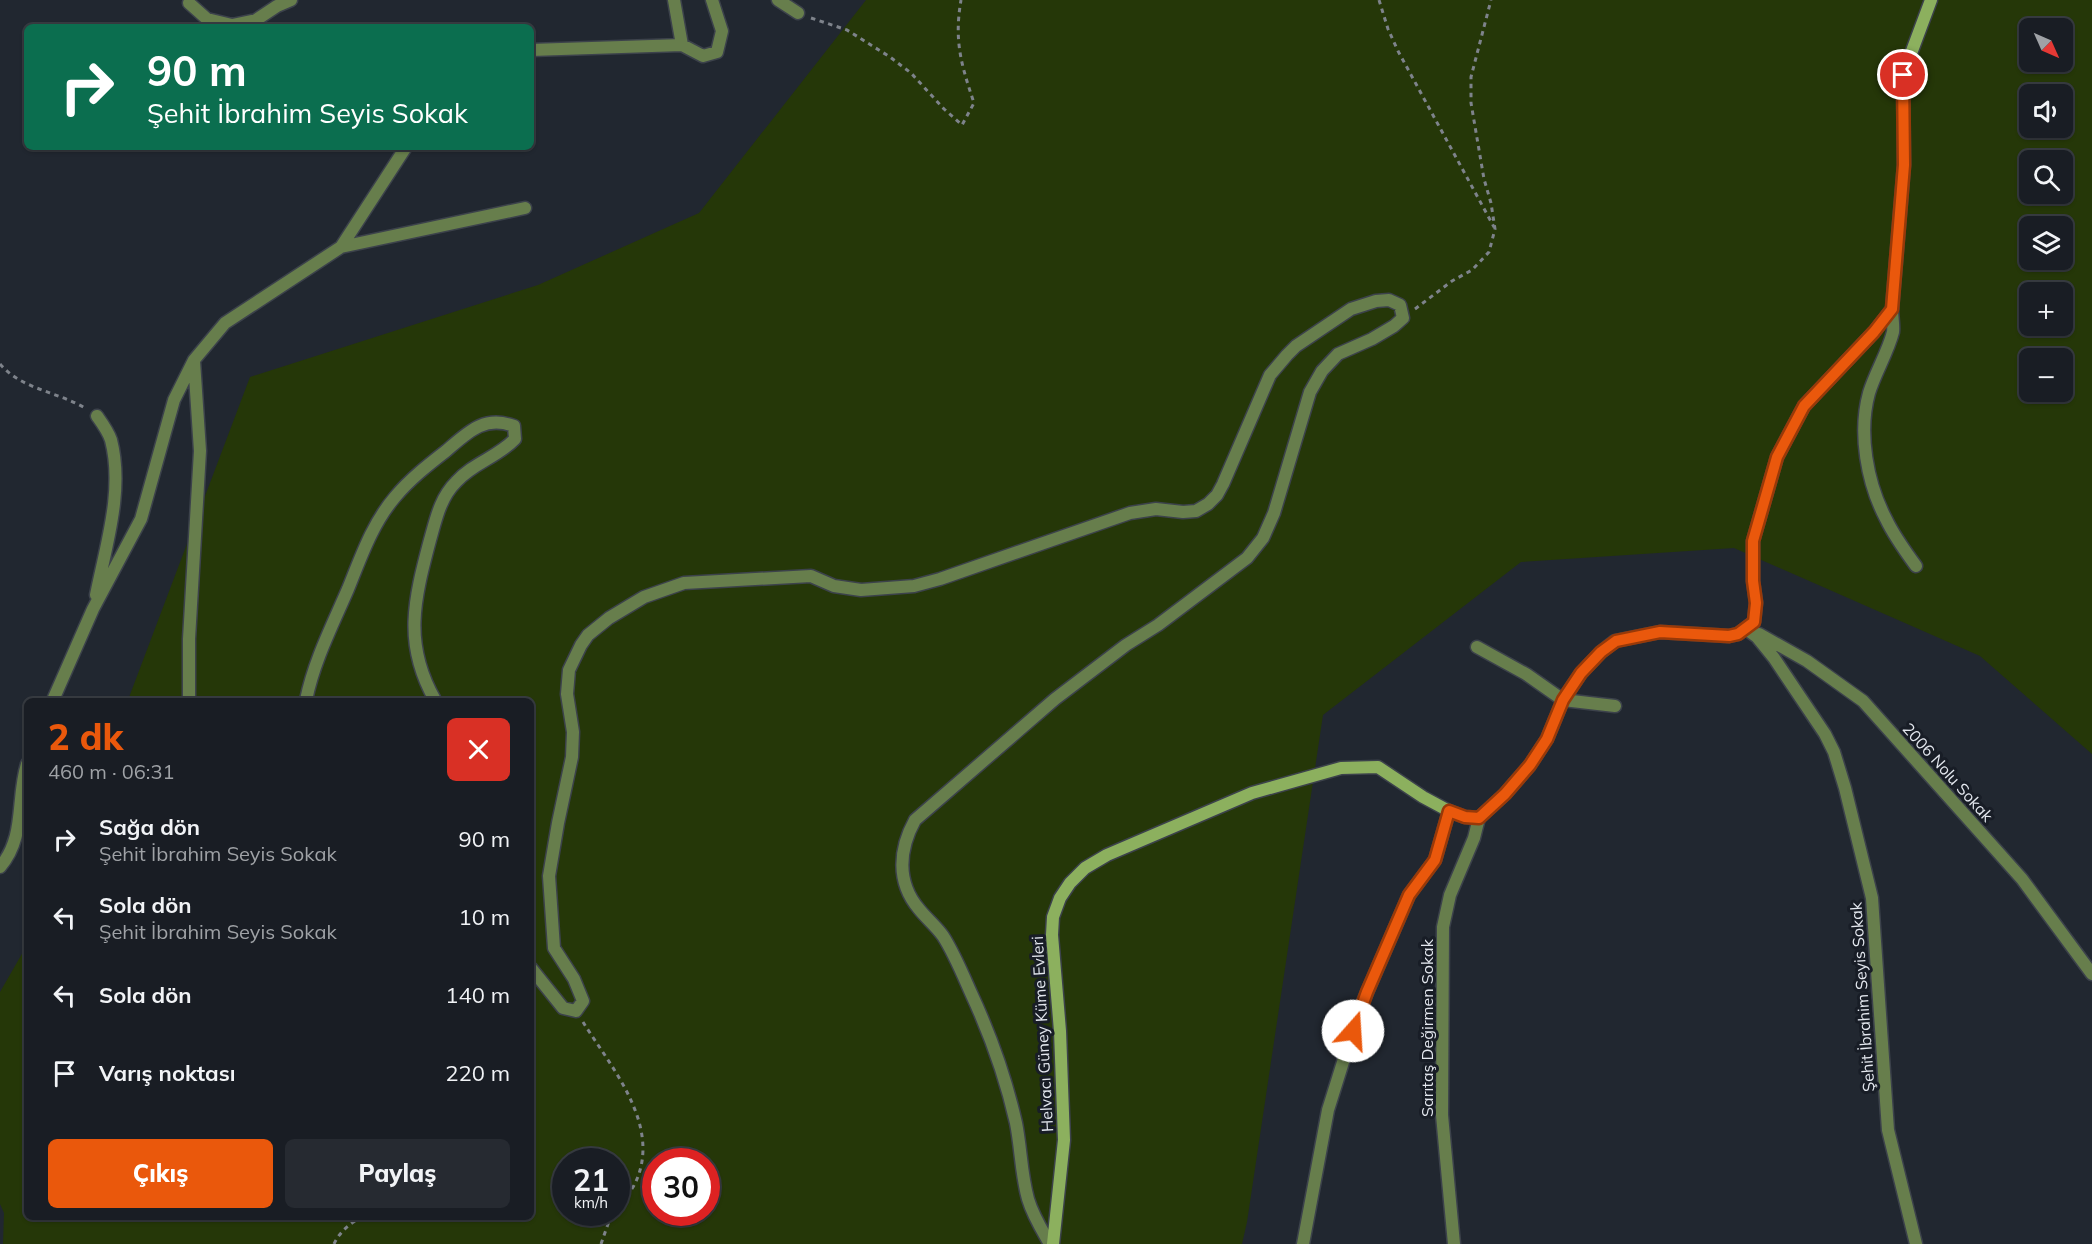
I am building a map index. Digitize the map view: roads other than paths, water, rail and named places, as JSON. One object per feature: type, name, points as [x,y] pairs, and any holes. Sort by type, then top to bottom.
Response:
[{"type":"street","points":[[237,24],[256,20],[291,0]]},
{"type":"street","points":[[674,0],[682,45]]},
{"type":"street","points":[[534,50],[682,45],[703,56],[717,52],[722,30],[712,0]]},
{"type":"street","points":[[778,0],[798,13]]},
{"type":"street","points":[[1916,566],[1885,518],[1870,472],[1865,447],[1864,420],[1869,395],[1893,331],[1892,309],[1904,165],[1903,75],[1930,0]]},
{"type":"street","points":[[189,3],[207,19],[228,24]]},
{"type":"street","points":[[341,247],[404,150]]},
{"type":"street","points":[[53,698],[93,609],[141,519],[174,400],[194,360],[225,323],[341,247],[525,208]]},
{"type":"street","points":[[534,972],[563,1008],[576,1011],[583,1001],[574,978],[554,948],[549,876],[556,829],[572,758],[573,732],[567,694],[569,670],[581,645],[598,626],[644,597],[684,583],[811,576],[848,589],[914,586],[947,577],[1130,513],[1156,509],[1183,513],[1196,511],[1208,504],[1220,490],[1270,375],[1287,355],[1339,316],[1363,305],[1389,300],[1400,305],[1403,318],[1372,339],[1338,354],[1316,381],[1310,392],[1269,527],[1247,558],[1055,699],[915,820],[908,834],[902,860],[902,873],[910,898],[944,937],[972,994],[1001,1068],[1015,1120],[1028,1198],[1037,1221],[1051,1244]]},
{"type":"street","points":[[1303,1244],[1328,1110],[1359,1011],[1409,895],[1435,860],[1449,811],[1465,817],[1479,818],[1505,794],[1530,765],[1547,739],[1563,700],[1581,673],[1601,652],[1616,641],[1660,632],[1729,636],[1746,629],[1754,622],[1753,541],[1777,457],[1804,406],[1874,332],[1892,309]]},
{"type":"street","points":[[189,698],[189,639],[200,451],[194,360]]},
{"type":"street","points":[[93,609],[115,489],[115,463],[110,437],[97,416]]},
{"type":"street","points":[[307,698],[321,652],[366,541],[394,498],[412,478],[476,427],[501,422],[514,426],[515,439],[507,448],[474,466],[453,484],[439,507],[420,577],[415,605],[415,643],[420,669],[434,698]]},
{"type":"street","name":"2006 Nolu Sokak","points":[[1746,629],[1808,661],[1863,701],[2022,879],[2092,974]]},
{"type":"street","name":"Şehit İbrahim Seyis Sokak","points":[[1746,629],[1757,637],[1774,658],[1825,734],[1834,752],[1845,788],[1872,898],[1888,1130],[1916,1244]]},
{"type":"street","points":[[1477,647],[1526,674],[1563,700],[1615,706]]},
{"type":"street","name":"Helvacı Güney Küme Evleri","points":[[1051,1244],[1064,1140],[1053,916],[1060,898],[1070,883],[1085,868],[1107,855],[1252,793],[1341,768],[1378,767],[1449,811]]},
{"type":"street","points":[[0,867],[9,856],[16,839],[24,784]]},
{"type":"street","name":"Sarıtaş Değirmen Sokak","points":[[1454,1244],[1442,1115],[1443,927],[1450,895],[1474,838],[1479,818]]}]
